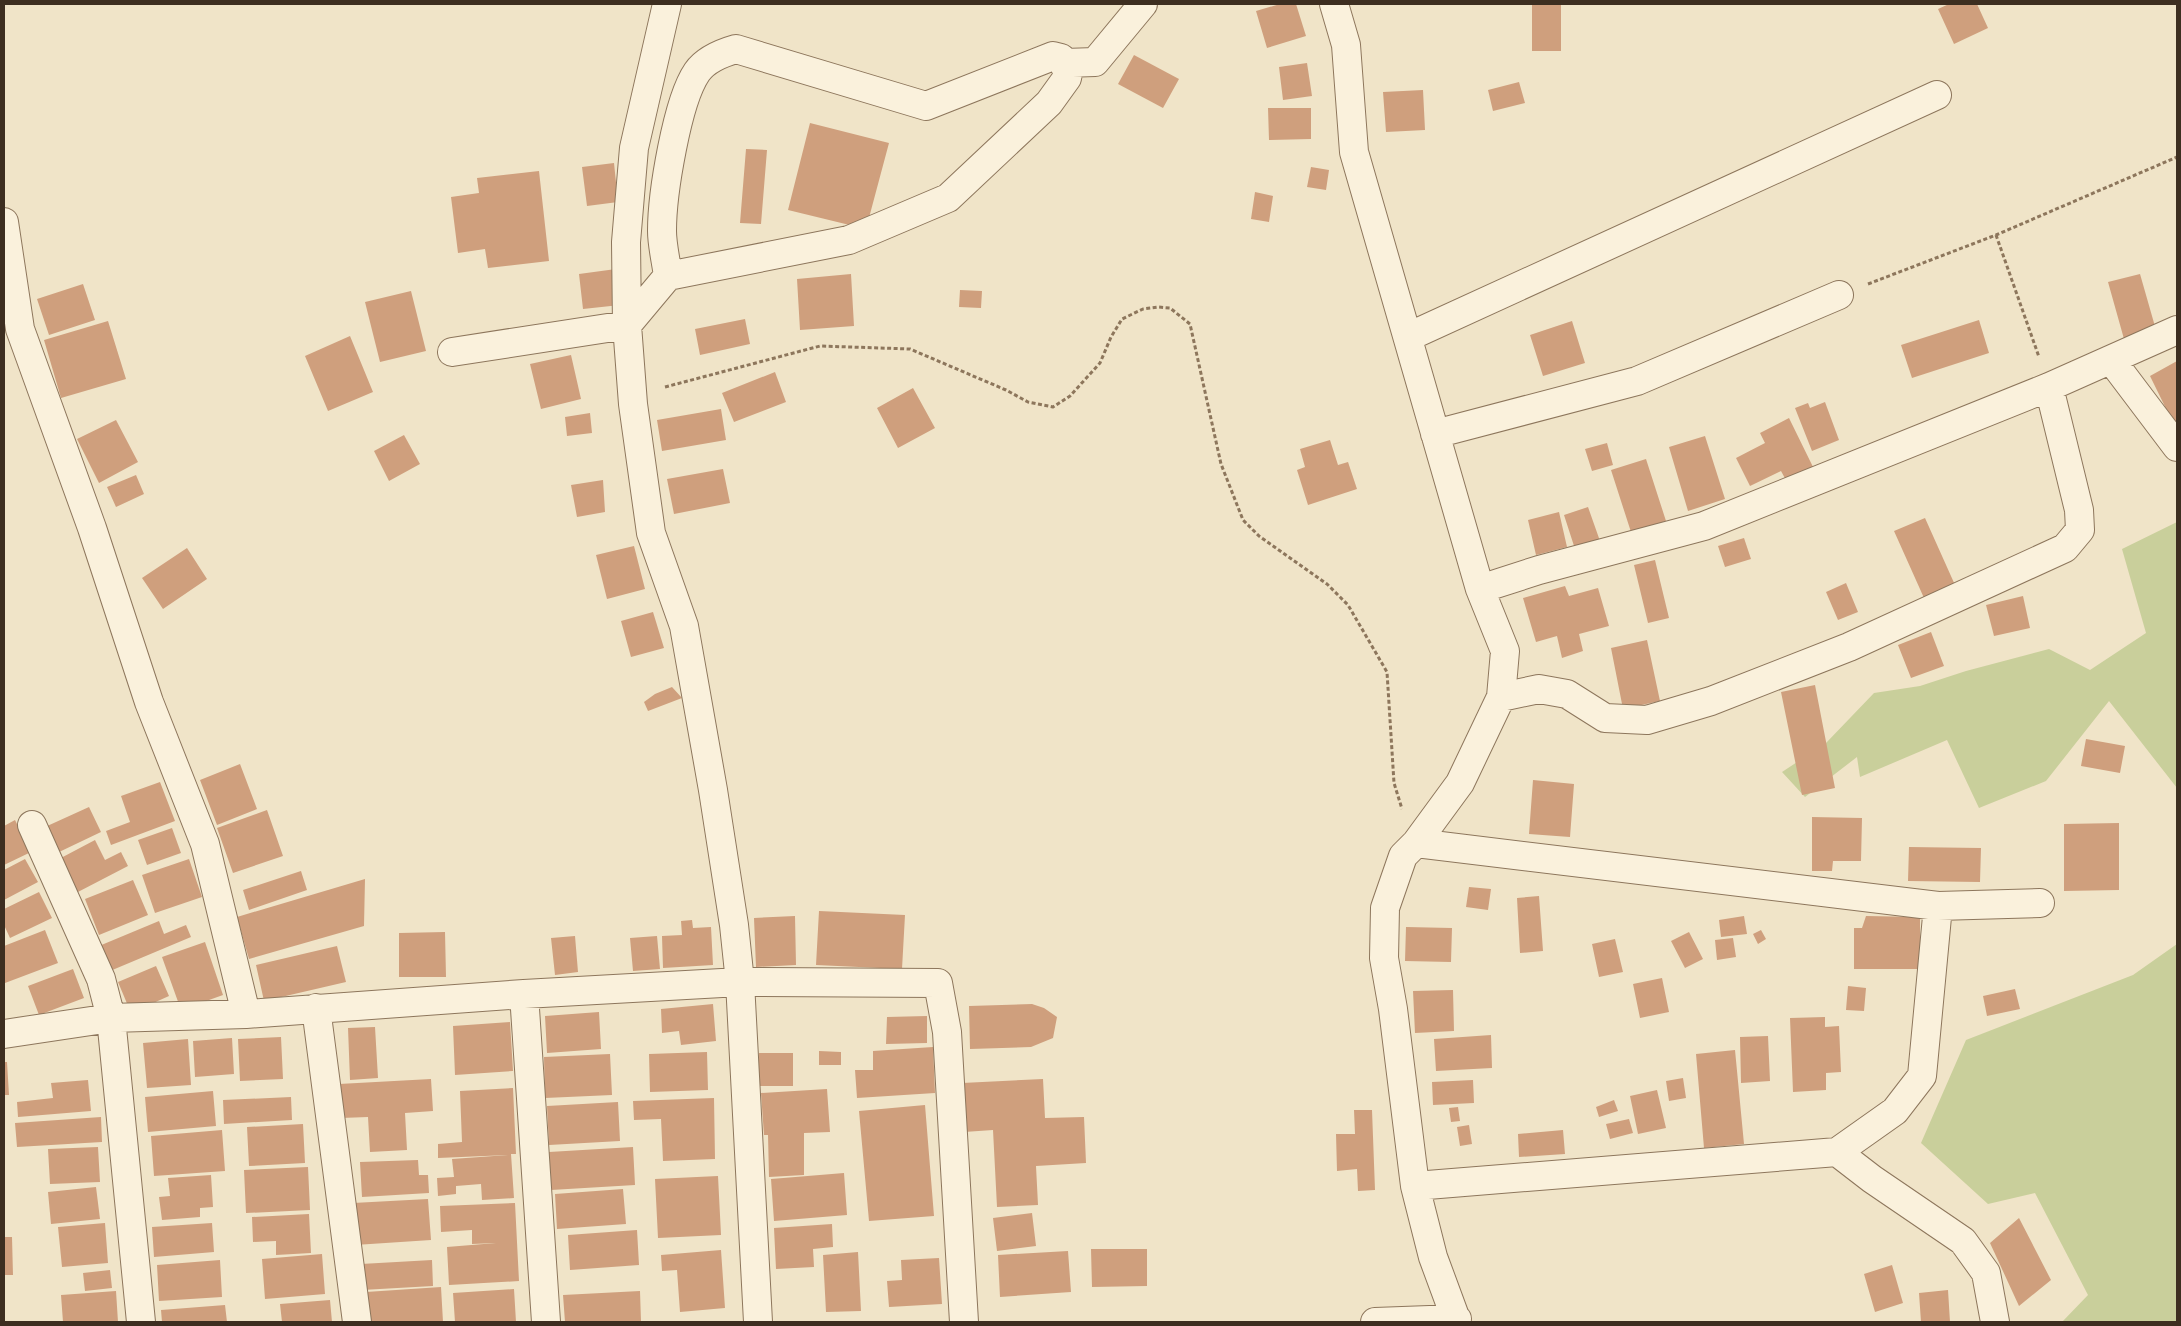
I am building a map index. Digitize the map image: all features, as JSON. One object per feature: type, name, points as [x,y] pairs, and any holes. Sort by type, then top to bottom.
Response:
[{"type":"street","points":[[667,4],[634,148],[626,242],[627,325],[633,404],[651,533],[684,626],[715,799],[734,925],[740,982],[758,1322]]},
{"type":"street","points":[[1065,63],[1095,62],[1143,4]]},
{"type":"street","points":[[1334,4],[1346,45],[1354,152],[1480,589],[1504,650],[1502,697],[1460,783],[1416,843],[1403,856],[1385,908],[1384,958],[1393,1009],[1415,1186],[1433,1257],[1457,1321],[1375,1322]]},
{"type":"street","points":[[452,352],[627,325],[668,276],[849,240],[948,198],[1049,103],[1067,78],[1068,69],[1065,63],[1057,56],[1053,56],[926,106],[736,49],[717,56],[698,70],[690,85],[674,141],[663,203],[662,232],[668,276]]},
{"type":"street","points":[[1408,337],[1938,95]]},
{"type":"street","points":[[4,222],[20,329],[92,528],[149,702],[205,844],[246,1014]]},
{"type":"street","points":[[1436,434],[1637,381],[1840,295]]},
{"type":"street","points":[[1480,589],[1539,570],[1704,526],[2050,388],[2177,330]]},
{"type":"street","points":[[2112,361],[2177,447]]},
{"type":"street","points":[[1502,697],[1539,689],[1567,694],[1605,718],[1647,720],[1711,701],[1849,647],[2065,548],[2080,530],[2079,510],[2050,388]]},
{"type":"street","points":[[32,825],[101,979],[111,1018],[140,1322]]},
{"type":"street","points":[[1416,843],[1938,906],[2040,903]]},
{"type":"street","points":[[1415,1186],[1837,1152],[1895,1111],[1922,1076],[1938,906]]},
{"type":"street","points":[[4,1034],[111,1018],[246,1014],[524,994],[740,982],[938,983],[947,1032],[964,1322]]},
{"type":"street","points":[[524,994],[546,1322]]},
{"type":"street","points":[[316,1008],[357,1322]]},
{"type":"street","points":[[1837,1152],[1872,1179],[1963,1241],[1986,1273],[1995,1322]]},
{"type":"path","points":[[1840,295],[1996,235],[2177,158]]},
{"type":"path","points":[[1996,235],[2050,388]]},
{"type":"path","points":[[633,404],[665,387],[820,346],[910,349],[1006,390],[1028,402],[1053,407],[1070,396],[1100,363],[1111,337],[1122,319],[1143,309],[1170,308],[1190,324],[1221,464],[1242,520],[1259,536],[1327,584],[1348,605],[1387,672],[1394,783],[1407,827],[1416,843]]},
{"type":"green space","points":[[2177,522],[2177,788],[2109,701],[2046,781],[1979,808],[1947,740],[1860,777],[1857,757],[1805,797],[1782,772],[1826,743],[1874,693],[1920,686],[1966,671],[2049,649],[2090,670],[2146,633],[2122,549]]},
{"type":"green space","points":[[2177,944],[2177,1322],[2062,1322],[2088,1295],[2035,1193],[1988,1204],[1921,1143],[1966,1040],[2133,975]]},
{"type":"building","points":[[1280,4],[1296,4],[1306,36],[1267,48],[1256,11]]},
{"type":"building","points":[[1532,4],[1561,4],[1561,51],[1532,51]]},
{"type":"building","points":[[1949,4],[1977,4],[1988,28],[1954,44],[1938,9]]},
{"type":"building","points":[[1134,55],[1179,79],[1163,108],[1118,84]]},
{"type":"building","points":[[1307,63],[1312,96],[1283,100],[1279,67]]},
{"type":"building","points":[[1519,82],[1525,103],[1493,111],[1488,90]]},
{"type":"building","points":[[1423,90],[1425,130],[1386,132],[1383,92]]},
{"type":"building","points":[[1268,108],[1311,108],[1311,139],[1269,140]]},
{"type":"building","points":[[810,123],[889,143],[866,229],[788,210]]},
{"type":"building","points":[[746,149],[767,150],[761,224],[740,223]]},
{"type":"building","points":[[614,163],[618,202],[587,206],[582,167]]},
{"type":"building","points":[[1311,167],[1329,170],[1326,190],[1307,187]]},
{"type":"building","points":[[539,171],[549,261],[488,268],[485,249],[458,253],[451,197],[479,193],[477,178]]},
{"type":"building","points":[[1255,192],[1273,196],[1269,222],[1251,219]]},
{"type":"building","points":[[616,269],[620,305],[583,309],[579,274]]},
{"type":"building","points":[[851,274],[854,326],[800,330],[797,279]]},
{"type":"building","points":[[2140,274],[2156,330],[2124,339],[2108,282]]},
{"type":"building","points":[[83,284],[95,320],[49,335],[37,299]]},
{"type":"building","points":[[960,290],[982,291],[981,308],[959,307]]},
{"type":"building","points":[[411,291],[426,351],[380,362],[365,302]]},
{"type":"building","points":[[745,319],[750,344],[700,355],[695,329]]},
{"type":"building","points":[[1979,320],[1989,353],[1912,378],[1901,345]]},
{"type":"building","points":[[108,321],[126,379],[61,398],[44,340]]},
{"type":"building","points":[[1572,321],[1585,363],[1543,376],[1530,335]]},
{"type":"building","points":[[350,336],[373,392],[328,411],[305,356]]},
{"type":"building","points":[[571,355],[581,399],[541,409],[530,364]]},
{"type":"building","points":[[2177,361],[2177,431],[2150,376]]},
{"type":"building","points":[[775,372],[786,402],[734,422],[722,393]]},
{"type":"building","points":[[913,388],[935,428],[898,448],[877,408]]},
{"type":"building","points":[[1825,402],[1839,440],[1812,451],[1795,408],[1808,403],[1810,408]]},
{"type":"building","points":[[721,409],[726,440],[662,451],[657,420]]},
{"type":"building","points":[[590,413],[592,433],[567,436],[565,417]]},
{"type":"building","points":[[1789,418],[1814,469],[1787,482],[1781,471],[1750,486],[1736,458],[1765,443],[1760,433]]},
{"type":"building","points":[[116,420],[138,462],[99,483],[77,439]]},
{"type":"building","points":[[404,435],[420,464],[389,481],[374,451]]},
{"type":"building","points":[[1705,436],[1725,499],[1688,511],[1669,447]]},
{"type":"building","points":[[1330,440],[1338,465],[1348,462],[1357,489],[1308,505],[1297,470],[1305,467],[1300,449]]},
{"type":"building","points":[[1607,443],[1613,465],[1592,471],[1585,449]]},
{"type":"building","points":[[1646,459],[1666,521],[1631,532],[1611,470]]},
{"type":"building","points":[[723,469],[730,503],[674,514],[667,479]]},
{"type":"building","points":[[136,475],[144,494],[116,507],[107,487]]},
{"type":"building","points":[[603,480],[605,512],[577,517],[571,485]]},
{"type":"building","points":[[1588,507],[1600,541],[1575,549],[1564,515]]},
{"type":"building","points":[[1559,512],[1567,547],[1536,555],[1528,520]]},
{"type":"building","points":[[1925,518],[1955,585],[1924,598],[1894,531]]},
{"type":"building","points":[[1744,538],[1751,559],[1725,567],[1718,546]]},
{"type":"building","points":[[634,546],[645,589],[607,599],[596,555]]},
{"type":"building","points":[[187,548],[207,579],[163,609],[142,578]]},
{"type":"building","points":[[1655,560],[1669,618],[1648,623],[1634,565]]},
{"type":"building","points":[[1846,583],[1858,612],[1838,620],[1826,592]]},
{"type":"building","points":[[1565,586],[1569,596],[1598,588],[1609,626],[1579,634],[1583,651],[1562,658],[1557,636],[1536,642],[1523,598]]},
{"type":"building","points":[[2023,596],[2030,628],[1994,636],[1986,605]]},
{"type":"building","points":[[653,612],[664,648],[631,657],[621,621]]},
{"type":"building","points":[[1931,632],[1944,666],[1911,678],[1898,645]]},
{"type":"building","points":[[1647,640],[1660,701],[1623,709],[1611,648]]},
{"type":"building","points":[[1815,685],[1835,788],[1802,795],[1781,692]]},
{"type":"building","points":[[672,687],[682,698],[648,711],[644,702],[655,694]]},
{"type":"building","points":[[2086,739],[2125,746],[2120,773],[2081,766]]},
{"type":"building","points":[[240,764],[257,809],[217,825],[200,780]]},
{"type":"building","points":[[1533,780],[1574,784],[1570,837],[1529,834]]},
{"type":"building","points":[[160,782],[175,821],[111,845],[106,831],[130,822],[121,796]]},
{"type":"building","points":[[89,807],[101,832],[57,853],[45,827]]},
{"type":"building","points":[[267,810],[283,856],[233,873],[217,828]]},
{"type":"building","points":[[1812,817],[1862,818],[1861,861],[1833,861],[1832,871],[1812,871]]},
{"type":"building","points":[[15,820],[31,852],[4,865],[4,826]]},
{"type":"building","points":[[2119,823],[2119,890],[2064,891],[2064,824]]},
{"type":"building","points":[[172,828],[181,853],[147,865],[138,840]]},
{"type":"building","points":[[95,840],[105,860],[121,852],[128,866],[76,893],[59,859]]},
{"type":"building","points":[[1909,847],[1981,848],[1980,882],[1908,881]]},
{"type":"building","points":[[25,859],[38,882],[4,900],[4,870]]},
{"type":"building","points":[[189,859],[202,897],[155,913],[142,875]]},
{"type":"building","points":[[301,871],[307,890],[249,910],[243,890]]},
{"type":"building","points":[[365,879],[364,926],[249,959],[237,917]]},
{"type":"building","points":[[133,880],[148,915],[99,935],[85,899]]},
{"type":"building","points":[[1469,887],[1491,889],[1488,910],[1466,907]]},
{"type":"building","points":[[39,892],[52,918],[10,938],[4,925],[4,909]]},
{"type":"building","points":[[1539,896],[1543,951],[1520,953],[1517,898]]},
{"type":"building","points":[[819,911],[905,915],[902,969],[816,965]]},
{"type":"building","points":[[795,916],[796,965],[756,967],[754,918]]},
{"type":"building","points":[[1744,916],[1747,934],[1721,937],[1719,920]]},
{"type":"building","points":[[1866,916],[1920,917],[1920,969],[1854,969],[1854,928],[1862,928]]},
{"type":"building","points":[[692,920],[693,928],[711,927],[713,965],[663,968],[662,936],[682,935],[681,921]]},
{"type":"building","points":[[159,921],[164,934],[186,925],[191,937],[110,971],[99,946]]},
{"type":"building","points":[[1406,927],[1452,928],[1451,962],[1405,961]]},
{"type":"building","points":[[45,930],[58,963],[5,983],[4,946]]},
{"type":"building","points":[[1761,930],[1766,939],[1758,944],[1753,934]]},
{"type":"building","points":[[445,932],[446,977],[399,977],[399,933]]},
{"type":"building","points":[[1689,932],[1703,959],[1685,968],[1671,941]]},
{"type":"building","points":[[575,936],[578,972],[555,975],[551,938]]},
{"type":"building","points":[[657,936],[660,969],[633,971],[630,938]]},
{"type":"building","points":[[1733,938],[1736,957],[1717,960],[1715,940]]},
{"type":"building","points":[[1615,939],[1623,972],[1599,977],[1592,944]]},
{"type":"building","points":[[205,942],[223,995],[181,1010],[162,957]]},
{"type":"building","points":[[337,946],[346,982],[264,1001],[256,965]]},
{"type":"building","points":[[156,966],[169,996],[131,1013],[118,982]]},
{"type":"building","points":[[73,969],[84,998],[39,1015],[28,986]]},
{"type":"building","points":[[1662,978],[1669,1012],[1640,1018],[1633,984]]},
{"type":"building","points":[[1848,986],[1866,988],[1864,1011],[1846,1010]]},
{"type":"building","points":[[2015,989],[2020,1009],[1987,1016],[1983,996]]},
{"type":"building","points":[[1453,990],[1454,1031],[1415,1033],[1413,991]]},
{"type":"building","points":[[713,1004],[716,1041],[681,1045],[679,1031],[662,1033],[661,1009]]},
{"type":"building","points":[[1032,1004],[1044,1008],[1057,1017],[1053,1038],[1031,1047],[970,1049],[969,1006]]},
{"type":"building","points":[[599,1012],[601,1049],[547,1053],[545,1016]]},
{"type":"building","points":[[927,1016],[927,1043],[886,1044],[887,1017]]},
{"type":"building","points":[[1825,1017],[1825,1027],[1839,1026],[1841,1072],[1826,1073],[1826,1090],[1793,1092],[1790,1018]]},
{"type":"building","points":[[510,1022],[513,1071],[455,1075],[453,1026]]},
{"type":"building","points":[[375,1027],[378,1078],[350,1080],[348,1028]]},
{"type":"building","points":[[1491,1035],[1492,1068],[1436,1071],[1434,1039]]},
{"type":"building","points":[[1768,1036],[1770,1081],[1741,1083],[1740,1037]]},
{"type":"building","points":[[281,1037],[283,1079],[240,1081],[238,1039]]},
{"type":"building","points":[[232,1038],[234,1074],[195,1077],[193,1041]]},
{"type":"building","points":[[188,1039],[191,1085],[147,1088],[143,1043]]},
{"type":"building","points":[[933,1047],[935,1093],[857,1098],[855,1070],[873,1070],[873,1051]]},
{"type":"building","points":[[1735,1050],[1744,1144],[1704,1148],[1696,1054]]},
{"type":"building","points":[[819,1051],[841,1052],[841,1065],[819,1065]]},
{"type":"building","points":[[707,1052],[708,1090],[650,1092],[649,1054]]},
{"type":"building","points":[[759,1053],[793,1053],[793,1086],[759,1086]]},
{"type":"building","points":[[610,1054],[612,1095],[545,1098],[544,1057]]},
{"type":"building","points":[[4,1062],[7,1062],[9,1095],[4,1095]]},
{"type":"building","points":[[1683,1078],[1686,1098],[1669,1101],[1666,1081]]},
{"type":"building","points":[[431,1079],[433,1111],[405,1113],[407,1150],[370,1152],[368,1117],[341,1118],[339,1084]]},
{"type":"building","points":[[1043,1079],[1045,1118],[1084,1117],[1086,1163],[1036,1166],[1038,1205],[997,1207],[993,1130],[964,1132],[962,1083]]},
{"type":"building","points":[[88,1080],[91,1111],[18,1117],[17,1102],[53,1098],[51,1083]]},
{"type":"building","points":[[1473,1080],[1474,1103],[1433,1105],[1432,1082]]},
{"type":"building","points":[[513,1088],[516,1154],[511,1154],[514,1198],[482,1200],[481,1184],[456,1186],[456,1194],[438,1196],[437,1178],[454,1177],[452,1159],[508,1155],[438,1158],[438,1144],[462,1142],[460,1091]]},
{"type":"building","points":[[827,1089],[830,1132],[804,1133],[804,1175],[769,1177],[768,1135],[764,1135],[761,1093]]},
{"type":"building","points":[[1657,1090],[1666,1128],[1638,1134],[1630,1096]]},
{"type":"building","points":[[213,1091],[216,1126],[148,1132],[145,1097]]},
{"type":"building","points":[[291,1097],[292,1120],[224,1124],[223,1100]]},
{"type":"building","points":[[714,1098],[715,1159],[663,1161],[661,1119],[634,1120],[633,1101]]},
{"type":"building","points":[[1614,1100],[1618,1111],[1599,1117],[1596,1107]]},
{"type":"building","points":[[618,1102],[620,1141],[549,1145],[547,1106]]},
{"type":"building","points":[[925,1105],[934,1216],[869,1221],[859,1111]]},
{"type":"building","points":[[1458,1107],[1460,1121],[1451,1122],[1449,1108]]},
{"type":"building","points":[[1354,1110],[1372,1110],[1375,1190],[1358,1191],[1357,1169],[1337,1171],[1336,1134],[1355,1134]]},
{"type":"building","points":[[101,1117],[102,1142],[17,1147],[15,1123]]},
{"type":"building","points":[[1629,1119],[1633,1133],[1610,1139],[1606,1124]]},
{"type":"building","points":[[303,1124],[305,1163],[249,1166],[247,1127]]},
{"type":"building","points":[[1469,1125],[1472,1144],[1460,1146],[1457,1127]]},
{"type":"building","points":[[222,1130],[225,1171],[154,1176],[151,1136]]},
{"type":"building","points":[[1563,1130],[1565,1154],[1519,1157],[1518,1134]]},
{"type":"building","points":[[98,1147],[100,1182],[50,1184],[48,1149]]},
{"type":"building","points":[[633,1147],[635,1185],[551,1190],[549,1152]]},
{"type":"building","points":[[418,1160],[419,1175],[428,1175],[429,1193],[362,1197],[360,1162]]},
{"type":"building","points":[[308,1167],[310,1210],[246,1213],[244,1170]]},
{"type":"building","points":[[844,1173],[847,1215],[774,1221],[771,1179]]},
{"type":"building","points":[[211,1175],[213,1207],[200,1208],[200,1217],[162,1220],[159,1197],[170,1196],[168,1178]]},
{"type":"building","points":[[718,1176],[721,1235],[658,1238],[655,1179]]},
{"type":"building","points":[[96,1187],[100,1219],[51,1224],[48,1192]]},
{"type":"building","points":[[623,1189],[626,1224],[557,1229],[555,1194]]},
{"type":"building","points":[[428,1199],[431,1240],[355,1245],[353,1203]]},
{"type":"building","points":[[515,1203],[519,1281],[449,1285],[447,1247],[496,1243],[472,1244],[472,1230],[441,1232],[440,1206]]},
{"type":"building","points":[[1032,1213],[1036,1246],[997,1251],[993,1218]]},
{"type":"building","points":[[309,1214],[311,1253],[276,1255],[276,1241],[253,1242],[252,1217]]},
{"type":"building","points":[[2019,1218],[2051,1280],[2019,1306],[1990,1243]]},
{"type":"building","points":[[105,1223],[108,1263],[62,1267],[58,1227]]},
{"type":"building","points":[[212,1223],[214,1252],[154,1257],[152,1227]]},
{"type":"building","points":[[832,1224],[833,1247],[813,1249],[814,1267],[776,1269],[774,1228]]},
{"type":"building","points":[[637,1230],[639,1265],[570,1270],[568,1235]]},
{"type":"building","points":[[4,1237],[12,1237],[13,1275],[4,1275]]},
{"type":"building","points":[[1091,1249],[1147,1249],[1147,1286],[1092,1287]]},
{"type":"building","points":[[721,1250],[725,1308],[680,1312],[677,1270],[662,1271],[661,1255]]},
{"type":"building","points":[[1068,1251],[1071,1292],[1000,1297],[998,1255]]},
{"type":"building","points":[[858,1252],[861,1311],[826,1312],[823,1255]]},
{"type":"building","points":[[322,1254],[325,1294],[265,1299],[262,1259]]},
{"type":"building","points":[[939,1258],[942,1304],[889,1307],[887,1281],[902,1280],[901,1260]]},
{"type":"building","points":[[220,1260],[222,1297],[159,1301],[157,1265]]},
{"type":"building","points":[[432,1260],[433,1286],[362,1290],[361,1264]]},
{"type":"building","points":[[1892,1265],[1903,1303],[1875,1312],[1864,1274]]},
{"type":"building","points":[[110,1270],[112,1288],[85,1291],[83,1273]]},
{"type":"building","points":[[441,1287],[443,1322],[368,1322],[366,1292]]},
{"type":"building","points":[[514,1289],[516,1322],[455,1322],[453,1293]]},
{"type":"building","points":[[1948,1290],[1950,1322],[1921,1322],[1919,1293]]},
{"type":"building","points":[[116,1291],[118,1322],[63,1322],[61,1295]]},
{"type":"building","points":[[640,1291],[641,1322],[565,1322],[563,1295]]},
{"type":"building","points":[[330,1300],[332,1322],[282,1322],[280,1304]]},
{"type":"building","points":[[225,1305],[227,1322],[162,1322],[161,1310]]}]
